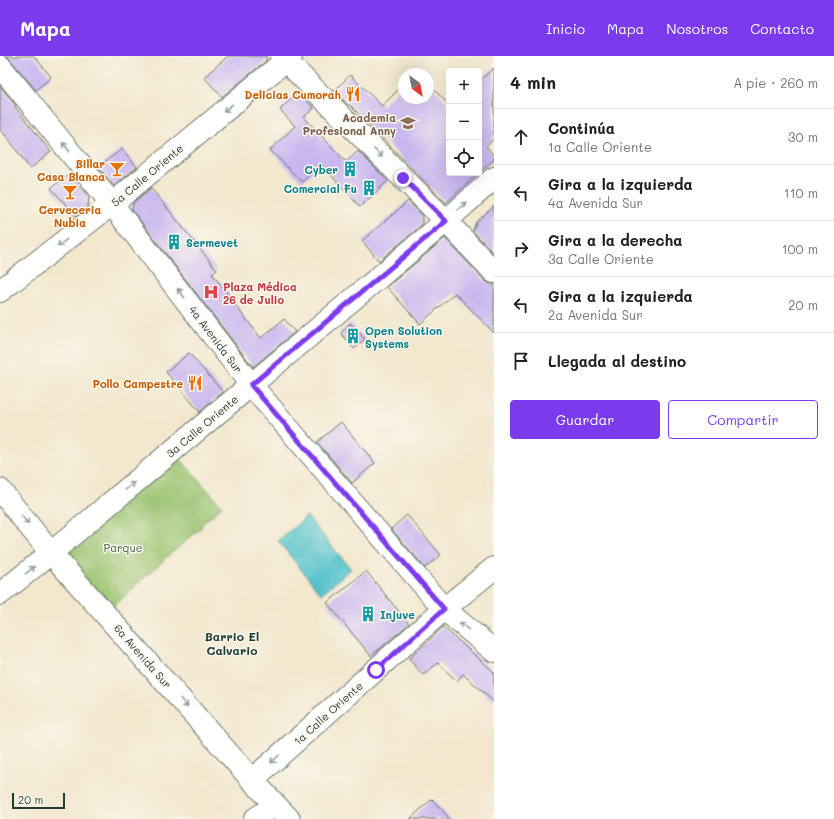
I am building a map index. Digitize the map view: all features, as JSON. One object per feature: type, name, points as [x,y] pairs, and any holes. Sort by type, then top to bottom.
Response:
[{"type":"street","name":"5a Calle Oriente","points":[[0,291],[112,204],[286,57]]},
{"type":"street","points":[[286,57],[494,272]]},
{"type":"street","name":"4a Avenida Sur","points":[[0,66],[112,204],[251,385],[444,609],[494,651]]},
{"type":"street","name":"3a Calle Oriente","points":[[0,594],[51,553],[446,221],[494,178]]},
{"type":"street","name":"6a Avenida Sur","points":[[0,490],[51,553],[282,812]]},
{"type":"street","name":"1a Calle Oriente","points":[[252,780],[444,609],[494,568]]},
{"type":"street","points":[[256,819],[282,812]]},
{"type":"green space","name":"Parque","points":[[173,451],[222,506],[201,525],[202,527],[105,614],[56,558]]},
{"type":"water","points":[[307,516],[351,569],[321,594],[278,541]]},
{"type":"building","points":[[7,56],[34,56],[51,77],[36,90]]},
{"type":"building","points":[[228,56],[266,56],[266,61],[222,97],[204,77]]},
{"type":"building","points":[[494,68],[494,139],[486,146],[494,156],[494,160],[482,170],[482,104],[482,78]]},
{"type":"building","points":[[350,75],[382,106],[398,90],[398,104],[434,104],[434,89],[446,102],[446,176],[475,176],[446,203],[350,105],[349,106],[334,91]]},
{"type":"building","points":[[0,86],[51,152],[30,169],[8,138],[0,130]]},
{"type":"building","points":[[298,92],[314,108],[304,117],[346,162],[358,151],[388,181],[360,207],[321,164],[302,182],[270,150],[295,126],[280,110]]},
{"type":"building","name":"Billar Casa Blanca","points":[[122,149],[137,167],[114,186],[98,167]]},
{"type":"building","name":"Cerveceria Nubia","points":[[69,174],[89,196],[88,207],[76,216],[51,188]]},
{"type":"building","points":[[151,188],[217,270],[212,274],[261,338],[284,319],[295,332],[253,367],[132,210],[133,203]]},
{"type":"building","points":[[408,201],[422,215],[422,225],[379,261],[362,241]]},
{"type":"building","points":[[494,206],[494,254],[473,231],[476,222]]},
{"type":"building","points":[[445,238],[485,281],[490,284],[494,284],[494,333],[455,293],[420,324],[387,287]]},
{"type":"building","name":"Open Solution Systems","points":[[350,323],[365,339],[354,349],[341,333]]},
{"type":"building","name":"Pollo Campestre","points":[[189,353],[223,392],[200,412],[166,372]]},
{"type":"building","points":[[341,422],[375,463],[352,483],[317,442]]},
{"type":"building","points":[[407,515],[441,555],[425,568],[391,529]]},
{"type":"building","name":"Injuve","points":[[366,571],[409,624],[371,656],[327,603]]},
{"type":"building","points":[[443,627],[494,672],[494,702],[463,674],[457,681],[438,663],[423,675],[409,659]]},
{"type":"building","points":[[432,799],[450,819],[410,819]]},
{"type":"place","name":"Delicias Cumorah","points":[[353,94]]},
{"type":"place","name":"Academia Profesional Anny","points":[[408,123]]},
{"type":"place","name":"Billar Casa Blanca","points":[[117,169]]},
{"type":"place","name":"Cyber","points":[[350,169]]},
{"type":"place","name":"Comercial Fu","points":[[369,188]]},
{"type":"place","name":"Cerveceria Nubia","points":[[70,192]]},
{"type":"place","name":"Sermevet","points":[[174,242]]},
{"type":"place","name":"Plaza Médica 26 de Julio","points":[[211,292]]},
{"type":"place","name":"Open Solution Systems","points":[[353,336]]},
{"type":"place","name":"Pollo Campestre","points":[[195,383]]},
{"type":"place","name":"Injuve","points":[[368,614]]},
{"type":"district","name":"Barrio El Calvario","points":[[232,643]]},
{"type":"route","points":[[376,670],[444,609],[251,385],[446,221],[403,178]]}]
